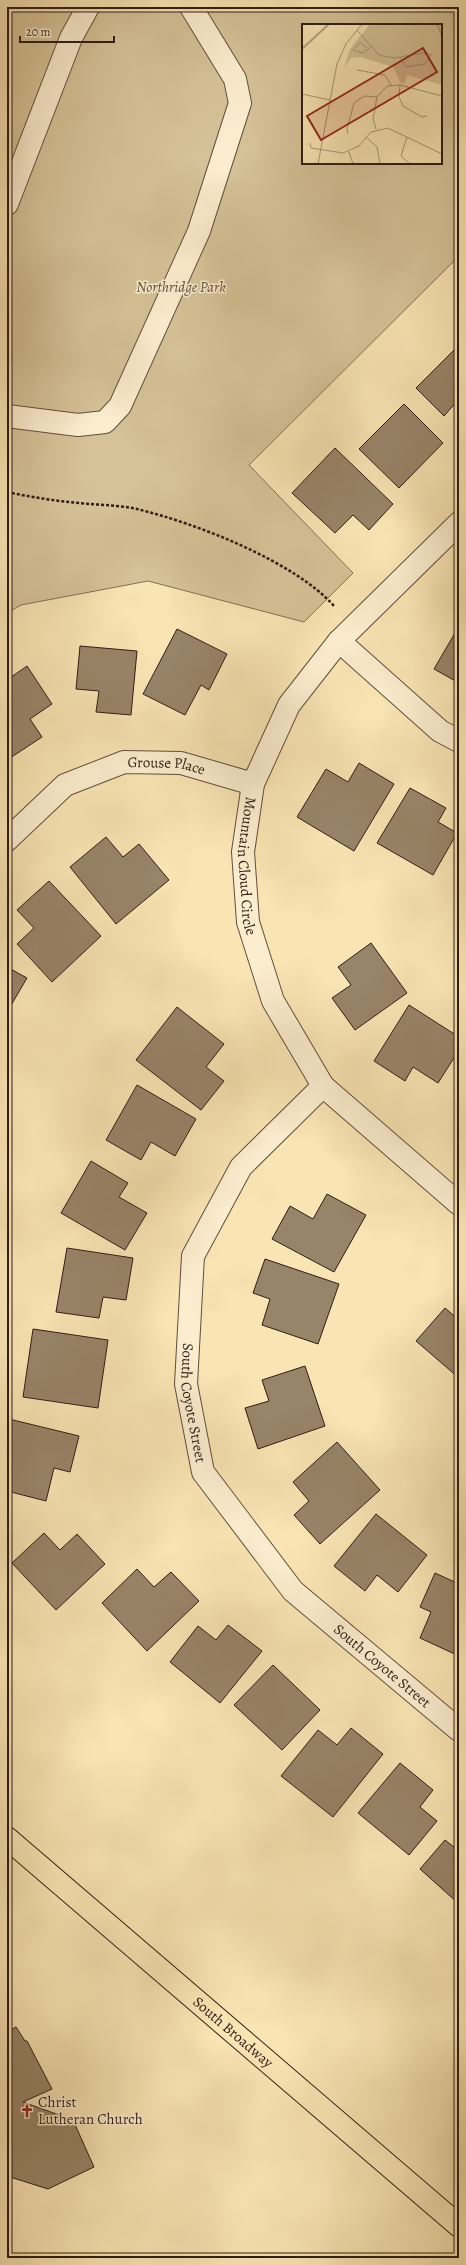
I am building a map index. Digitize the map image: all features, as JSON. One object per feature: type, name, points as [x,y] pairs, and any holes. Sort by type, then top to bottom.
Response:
[{"type":"main road","name":"South Broadway","points":[[7,1838],[459,2226]]},
{"type":"street","points":[[7,204],[71,38],[88,7]]},
{"type":"street","points":[[7,416],[78,426],[105,422],[120,406],[199,231],[240,103],[235,78],[191,7]]},
{"type":"street","name":"Mountain Cloud Circle","points":[[459,523],[346,634],[289,705],[254,784],[242,852],[248,922],[273,1001],[323,1086],[459,1204]]},
{"type":"street","points":[[346,634],[440,731],[459,741]]},
{"type":"street","name":"Grouse Place","points":[[7,840],[65,785],[124,762],[181,763],[254,784]]},
{"type":"street","name":"South Coyote Street","points":[[323,1086],[241,1167],[193,1256],[186,1384],[203,1472],[293,1591],[459,1730]]},
{"type":"path","points":[[7,492],[54,501],[136,509],[221,536],[284,568],[324,594],[346,634]]},
{"type":"green space","name":"Northridge Park","points":[[7,7],[459,7],[459,256],[249,465],[353,573],[304,622],[148,581],[21,605],[7,613]]},
{"type":"building","points":[[459,345],[459,399],[444,416],[416,388]]},
{"type":"building","points":[[404,404],[443,443],[399,488],[359,449]]},
{"type":"building","points":[[335,448],[393,504],[369,530],[353,515],[335,533],[292,493]]},
{"type":"building","points":[[459,626],[459,683],[434,669]]},
{"type":"building","points":[[177,629],[227,654],[209,690],[201,685],[185,715],[143,694]]},
{"type":"building","points":[[80,646],[137,651],[131,715],[96,712],[99,691],[76,689]]},
{"type":"building","points":[[27,666],[52,704],[30,719],[42,737],[7,760],[7,680]]},
{"type":"building","points":[[359,763],[394,784],[354,851],[297,817],[326,769],[348,782]]},
{"type":"building","points":[[410,788],[446,808],[438,822],[457,833],[433,875],[377,843]]},
{"type":"building","points":[[106,837],[123,857],[139,844],[169,880],[116,924],[70,867]]},
{"type":"building","points":[[49,881],[101,936],[52,982],[17,944],[34,928],[17,910]]},
{"type":"building","points":[[371,943],[407,993],[355,1030],[332,998],[351,985],[338,967]]},
{"type":"building","points":[[7,967],[27,978],[7,1012]]},
{"type":"building","points":[[409,1005],[459,1037],[459,1050],[438,1083],[413,1067],[405,1081],[374,1061]]},
{"type":"building","points":[[177,1007],[224,1044],[206,1067],[224,1081],[201,1110],[136,1060]]},
{"type":"building","points":[[137,1085],[196,1119],[175,1156],[151,1142],[141,1160],[106,1140]]},
{"type":"building","points":[[91,1161],[128,1183],[119,1197],[147,1213],[125,1250],[61,1213]]},
{"type":"building","points":[[327,1194],[366,1215],[334,1272],[272,1239],[290,1206],[313,1219]]},
{"type":"building","points":[[67,1248],[133,1258],[126,1300],[103,1297],[99,1318],[56,1312]]},
{"type":"building","points":[[265,1259],[339,1284],[318,1344],[262,1325],[270,1299],[253,1293]]},
{"type":"building","points":[[445,1308],[459,1320],[459,1378],[416,1341]]},
{"type":"building","points":[[33,1329],[108,1340],[98,1408],[23,1397]]},
{"type":"building","points":[[305,1366],[325,1426],[258,1449],[245,1408],[269,1401],[262,1380]]},
{"type":"building","points":[[9,1419],[79,1436],[70,1472],[54,1468],[46,1501],[7,1491],[7,1428]]},
{"type":"building","points":[[337,1442],[380,1490],[320,1544],[294,1515],[309,1501],[293,1482]]},
{"type":"building","points":[[376,1514],[427,1555],[398,1592],[377,1575],[365,1591],[334,1566]]},
{"type":"building","points":[[44,1533],[60,1550],[77,1534],[105,1564],[56,1610],[12,1563]]},
{"type":"building","points":[[137,1569],[154,1587],[171,1572],[199,1601],[147,1651],[102,1603]]},
{"type":"building","points":[[435,1573],[459,1584],[459,1656],[420,1638],[431,1612],[420,1607]]},
{"type":"building","points":[[228,1625],[262,1651],[220,1703],[170,1662],[198,1626],[216,1640]]},
{"type":"building","points":[[273,1665],[320,1710],[282,1750],[234,1705]]},
{"type":"building","points":[[351,1728],[383,1754],[333,1817],[281,1776],[318,1730],[337,1745]]},
{"type":"building","points":[[400,1763],[433,1790],[420,1807],[437,1821],[409,1855],[358,1813]]},
{"type":"building","points":[[445,1840],[459,1851],[459,1904],[420,1869]]},
{"type":"building","name":"Christ Lutheran Church","points":[[16,2027],[25,2041],[27,2041],[52,2089],[23,2102],[73,2120],[94,2167],[48,2189],[7,2176],[7,2032]]},
{"type":"place","name":"Christ Lutheran Church","points":[[27,2111]]}]
